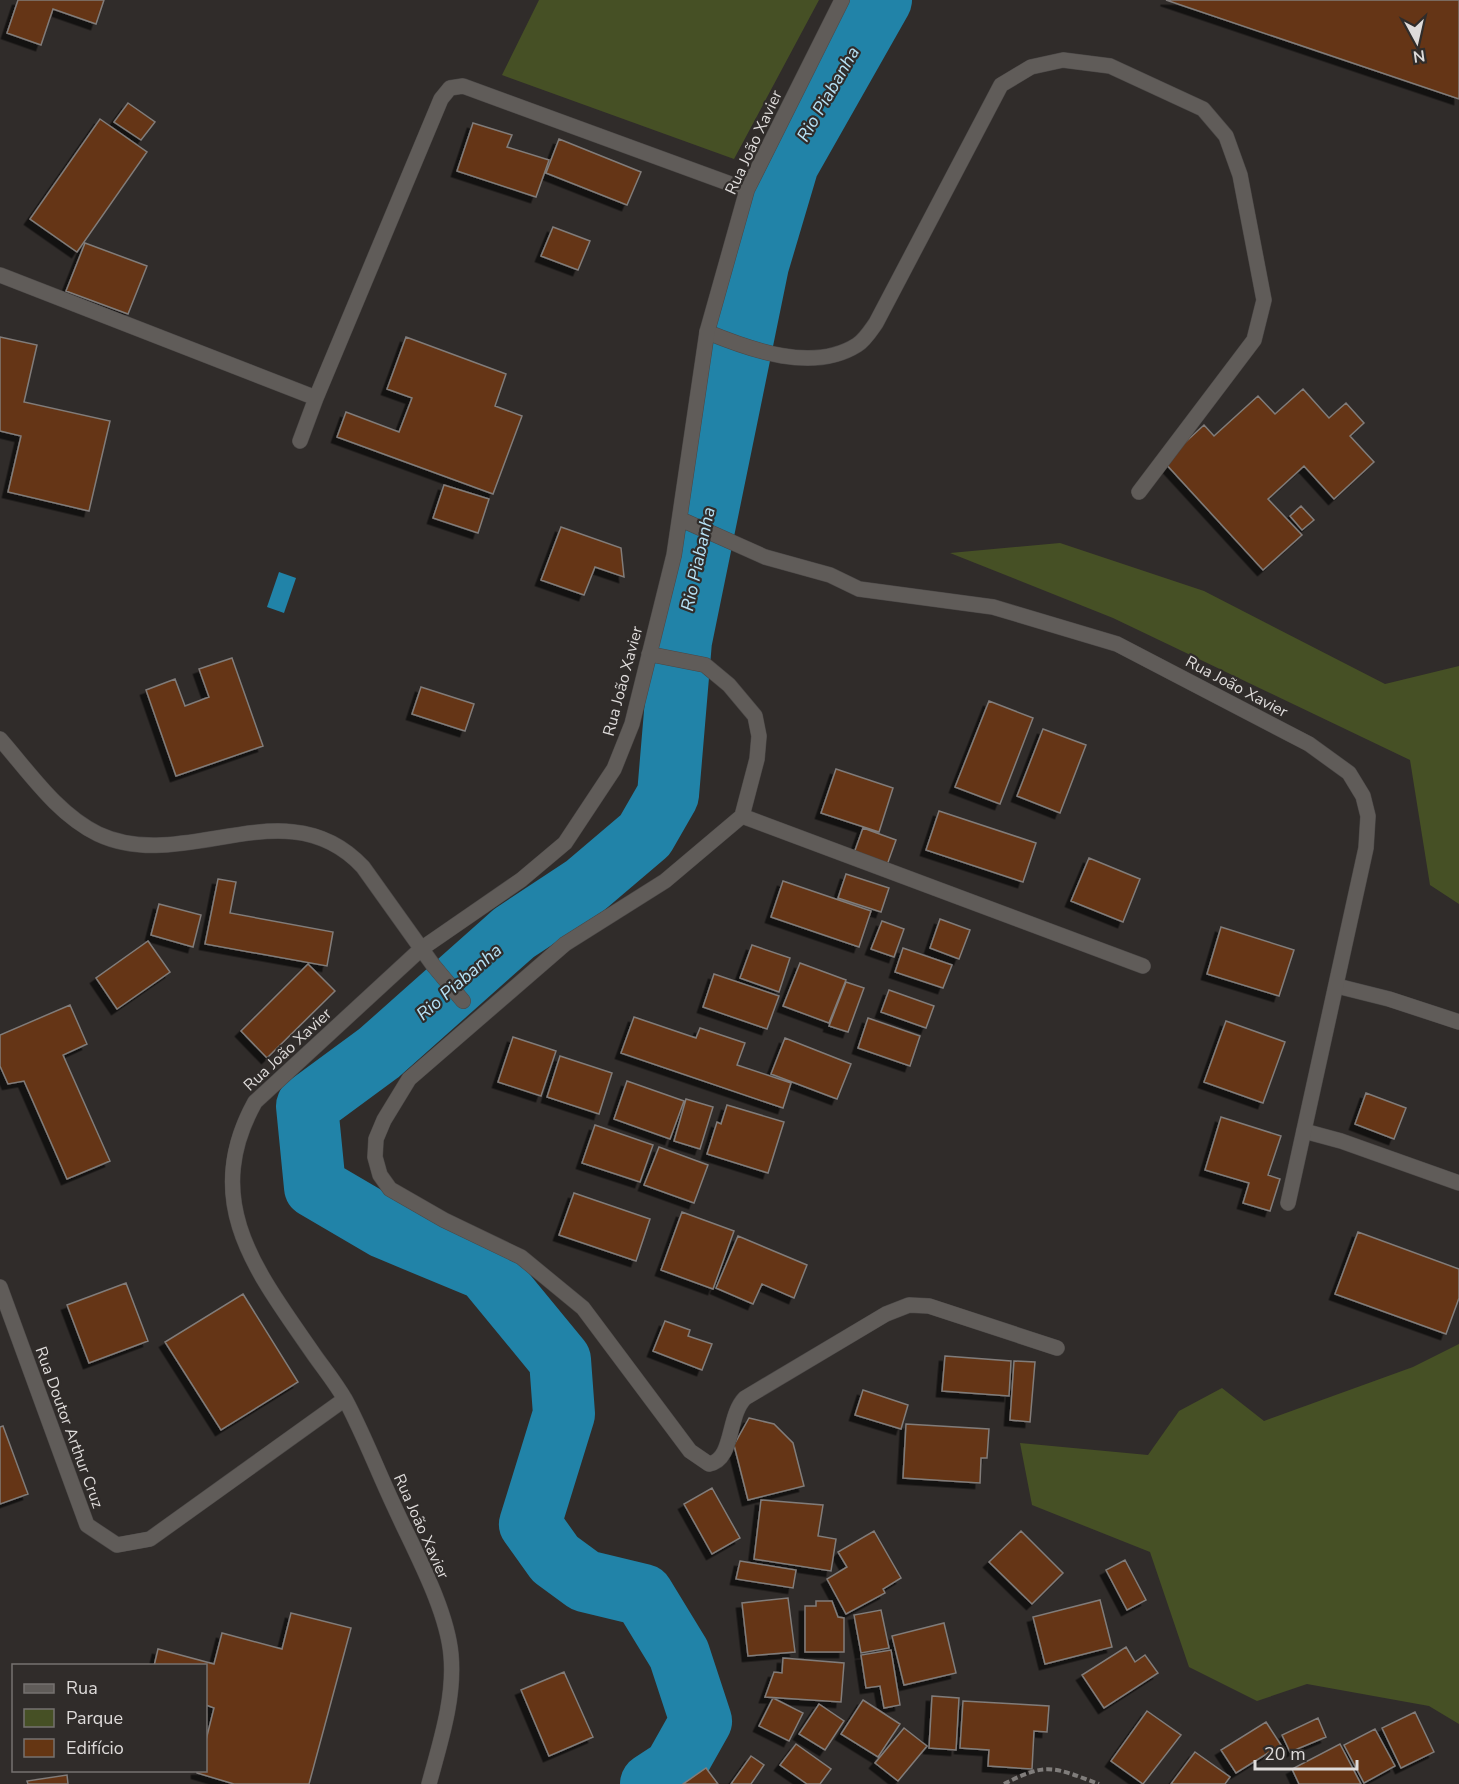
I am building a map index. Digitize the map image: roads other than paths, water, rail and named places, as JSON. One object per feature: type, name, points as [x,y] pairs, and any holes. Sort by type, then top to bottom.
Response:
[{"type":"street","name":"Rua João Xavier","points":[[429,1784],[452,1682],[451,1653],[436,1600],[345,1399],[260,1276],[246,1245],[230,1178],[241,1126],[255,1101],[421,949],[521,880],[566,843],[615,769],[632,724],[682,519],[713,334],[747,190],[842,0]]},
{"type":"street","points":[[713,334],[748,346],[795,357],[830,356],[859,344],[876,323],[1001,85],[1031,67],[1063,60],[1110,66],[1203,109],[1226,136],[1240,175],[1264,300],[1254,340],[1139,492]]},
{"type":"street","points":[[300,441],[441,99],[450,88],[463,86],[747,190]]},
{"type":"street","points":[[0,275],[316,398]]},
{"type":"street","name":"Rua João Xavier","points":[[682,519],[765,557],[830,575],[859,589],[993,607],[1117,644],[1309,744],[1349,773],[1363,796],[1368,816],[1366,848],[1288,1203]]},
{"type":"street","points":[[649,654],[705,665],[729,685],[755,716],[759,736],[757,759],[742,816],[665,881],[565,944],[409,1079],[384,1120],[376,1139],[375,1157],[380,1175],[390,1189],[444,1220],[521,1257],[561,1287],[583,1308],[690,1451],[709,1464],[718,1462],[725,1452],[734,1415],[745,1398],[886,1314],[909,1305],[929,1306],[1057,1348]]},
{"type":"street","points":[[0,739],[67,816],[98,834],[120,841],[181,844],[271,830],[297,831],[322,838],[352,855],[363,867],[421,949],[463,1001]]},
{"type":"street","points":[[742,816],[1143,966]]},
{"type":"street","points":[[1337,986],[1389,999],[1459,1022]]},
{"type":"street","points":[[1304,1131],[1341,1141],[1459,1183]]},
{"type":"street","name":"Rua Doutor Arthur Cruz","points":[[0,1287],[87,1525],[117,1545],[150,1539],[345,1399]]},
{"type":"water","points":[[279,572],[296,578],[284,613],[267,607]]},
{"type":"waterway","name":"Rio Piabanha","points":[[651,1784],[674,1769],[701,1721],[679,1654],[643,1595],[585,1581],[555,1559],[530,1524],[564,1414],[560,1360],[486,1270],[385,1228],[315,1187],[307,1106],[379,1053],[514,933],[585,886],[645,835],[668,795],[681,641],[758,265],[788,164],[881,0]]}]
